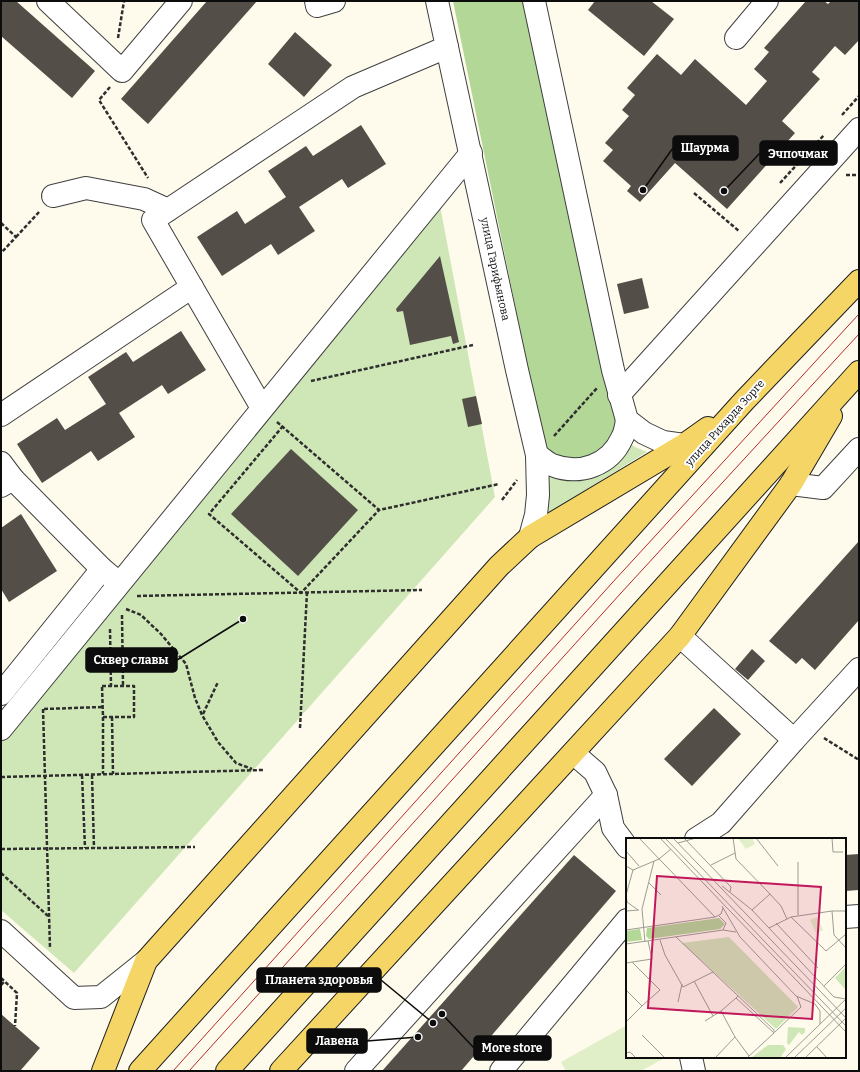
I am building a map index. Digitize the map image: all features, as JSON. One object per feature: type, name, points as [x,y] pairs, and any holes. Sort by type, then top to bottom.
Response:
[{"type":"main road","name":"улица Рихарда Зорге","points":[[140,1071],[744,401],[859,281]]},
{"type":"main road","points":[[281,1071],[680,636],[791,484],[857,374]]},
{"type":"main road","points":[[227,1071],[857,374]]},
{"type":"main road","points":[[103,1071],[146,961],[499,566],[530,537],[684,445],[744,401]]},
{"type":"street","points":[[48,1],[118,67],[181,1]]},
{"type":"street","points":[[316,1],[317,6],[334,1]]},
{"type":"street","name":"улица Гарифьянова","points":[[437,1],[517,370],[537,454],[538,495],[536,515],[530,537]]},
{"type":"street","points":[[534,1],[613,370],[627,420],[623,437],[614,452],[601,463],[596,465],[585,469],[568,470],[551,465],[537,454]]},
{"type":"street","points":[[736,38],[767,1]]},
{"type":"street","points":[[262,408],[153,220],[353,87],[447,47]]},
{"type":"street","points":[[619,395],[859,129]]},
{"type":"street","points":[[1,729],[36,702],[114,589],[471,154]]},
{"type":"street","points":[[54,196],[86,188],[144,199],[168,210]]},
{"type":"street","points":[[1,415],[192,287]]},
{"type":"street","points":[[627,420],[644,433],[663,442],[684,445]]},
{"type":"street","points":[[791,484],[823,488],[859,449]]},
{"type":"street","points":[[5,476],[102,569],[114,589]]},
{"type":"street","points":[[1,694],[102,569]]},
{"type":"street","points":[[680,636],[800,733]]},
{"type":"street","points":[[698,838],[721,823],[800,733],[859,669]]},
{"type":"street","points":[[573,753],[595,772],[606,795],[613,828],[626,846]]},
{"type":"street","points":[[356,1071],[606,795]]},
{"type":"street","points":[[846,917],[859,916]]},
{"type":"street","points":[[501,1071],[626,921]]},
{"type":"street","points":[[1,931],[74,998],[100,997],[146,961]]},
{"type":"street","points":[[691,1058],[694,1071]]},
{"type":"path","points":[[124,1],[118,67],[99,100],[152,184]]},
{"type":"path","points":[[694,193],[738,231]]},
{"type":"path","points":[[1,253],[54,196]]},
{"type":"path","points":[[1,223],[16,237]]},
{"type":"path","points":[[309,382],[473,345]]},
{"type":"path","points":[[502,500],[537,454],[613,370]]},
{"type":"path","points":[[262,408],[378,510]]},
{"type":"path","points":[[282,426],[209,514],[302,592]]},
{"type":"path","points":[[302,592],[378,510],[498,484]]},
{"type":"path","points":[[114,589],[302,592],[422,590]]},
{"type":"path","points":[[300,728],[307,592]]},
{"type":"path","points":[[123,686],[122,607],[141,615],[162,634],[186,664],[195,698],[202,715],[218,742],[236,763],[254,770]]},
{"type":"path","points":[[110,626],[111,686]]},
{"type":"path","points":[[202,715],[218,682]]},
{"type":"path","points":[[103,717],[134,717],[134,686],[102,686],[104,774]]},
{"type":"path","points":[[50,955],[45,776],[36,702],[103,707]]},
{"type":"path","points":[[112,717],[113,774]]},
{"type":"path","points":[[800,733],[859,760]]},
{"type":"path","points":[[1,778],[263,770]]},
{"type":"path","points":[[82,775],[85,848]]},
{"type":"path","points":[[92,775],[94,848]]},
{"type":"path","points":[[1,849],[195,847]]},
{"type":"path","points":[[1,873],[49,917]]},
{"type":"path","points":[[1,978],[17,993],[15,1026]]},
{"type":"path","points":[[1,985],[4,982]]},
{"type":"green space","points":[[453,1],[524,1],[615,421],[614,433],[601,453],[580,462],[557,457],[548,449],[542,437]]},
{"type":"green space","points":[[438,195],[495,497],[74,973],[1,910],[1,740]]},
{"type":"green space","points":[[628,442],[647,452],[545,515],[544,476],[573,481],[581,481],[595,477],[608,468]]},
{"type":"green space","points":[[626,1026],[626,1058],[663,1059],[641,1071],[566,1071],[561,1062]]},
{"type":"building","points":[[1,1],[16,1],[95,71],[72,98],[1,36]]},
{"type":"building","points":[[207,1],[257,1],[148,124],[121,99]]},
{"type":"building","points":[[595,1],[651,1],[674,19],[644,56],[588,10]]},
{"type":"building","points":[[806,1],[824,1],[828,4],[831,1],[859,1],[859,40],[845,55],[835,46],[812,72],[820,79],[782,121],[795,133],[727,209],[675,163],[640,202],[627,191],[631,186],[603,161],[613,150],[605,143],[629,116],[622,110],[635,95],[627,88],[657,54],[681,75],[695,59],[746,105],[767,81],[754,69],[769,52],[764,48]]},
{"type":"building","points":[[295,32],[332,65],[304,97],[268,64]]},
{"type":"building","points":[[361,125],[386,164],[348,188],[342,179],[299,207],[315,231],[278,255],[271,244],[222,276],[197,237],[237,211],[245,224],[286,197],[268,171],[306,146],[313,156]]},
{"type":"building","points":[[440,256],[459,342],[453,344],[451,336],[410,345],[403,311],[397,312],[396,309]]},
{"type":"building","points":[[642,278],[649,308],[624,314],[617,284]]},
{"type":"building","points":[[181,331],[206,370],[168,394],[162,385],[119,413],[135,437],[98,461],[91,451],[42,483],[17,444],[57,418],[65,430],[106,404],[88,377],[126,352],[133,362]]},
{"type":"building","points":[[476,396],[482,424],[468,427],[462,399]]},
{"type":"building","points":[[291,449],[358,510],[298,576],[231,514]]},
{"type":"building","points":[[21,514],[57,571],[9,602],[1,589],[1,528]]},
{"type":"building","points":[[859,541],[859,620],[815,670],[802,658],[796,664],[769,641]]},
{"type":"building","points":[[752,649],[765,661],[748,680],[735,669]]},
{"type":"building","points":[[714,708],[741,734],[692,786],[664,759]]},
{"type":"building","points":[[859,854],[859,890],[846,891],[846,855]]},
{"type":"building","points":[[574,855],[616,891],[461,1071],[382,1071]]},
{"type":"building","points":[[1,1014],[40,1048],[20,1071],[1,1071]]},
{"type":"tram line","points":[[173,1071],[612,583],[859,314]]},
{"type":"tram line","points":[[189,1071],[621,593],[859,334]]},
{"type":"place","name":"Шаурма","points":[[643,190]]},
{"type":"place","name":"Эчпочмак","points":[[724,191]]},
{"type":"place","name":"Сквер славы","points":[[243,619]]},
{"type":"place","name":"More store","points":[[442,1014]]},
{"type":"place","name":"Планета здоровья","points":[[433,1023]]},
{"type":"place","name":"Лавена","points":[[418,1037]]}]
